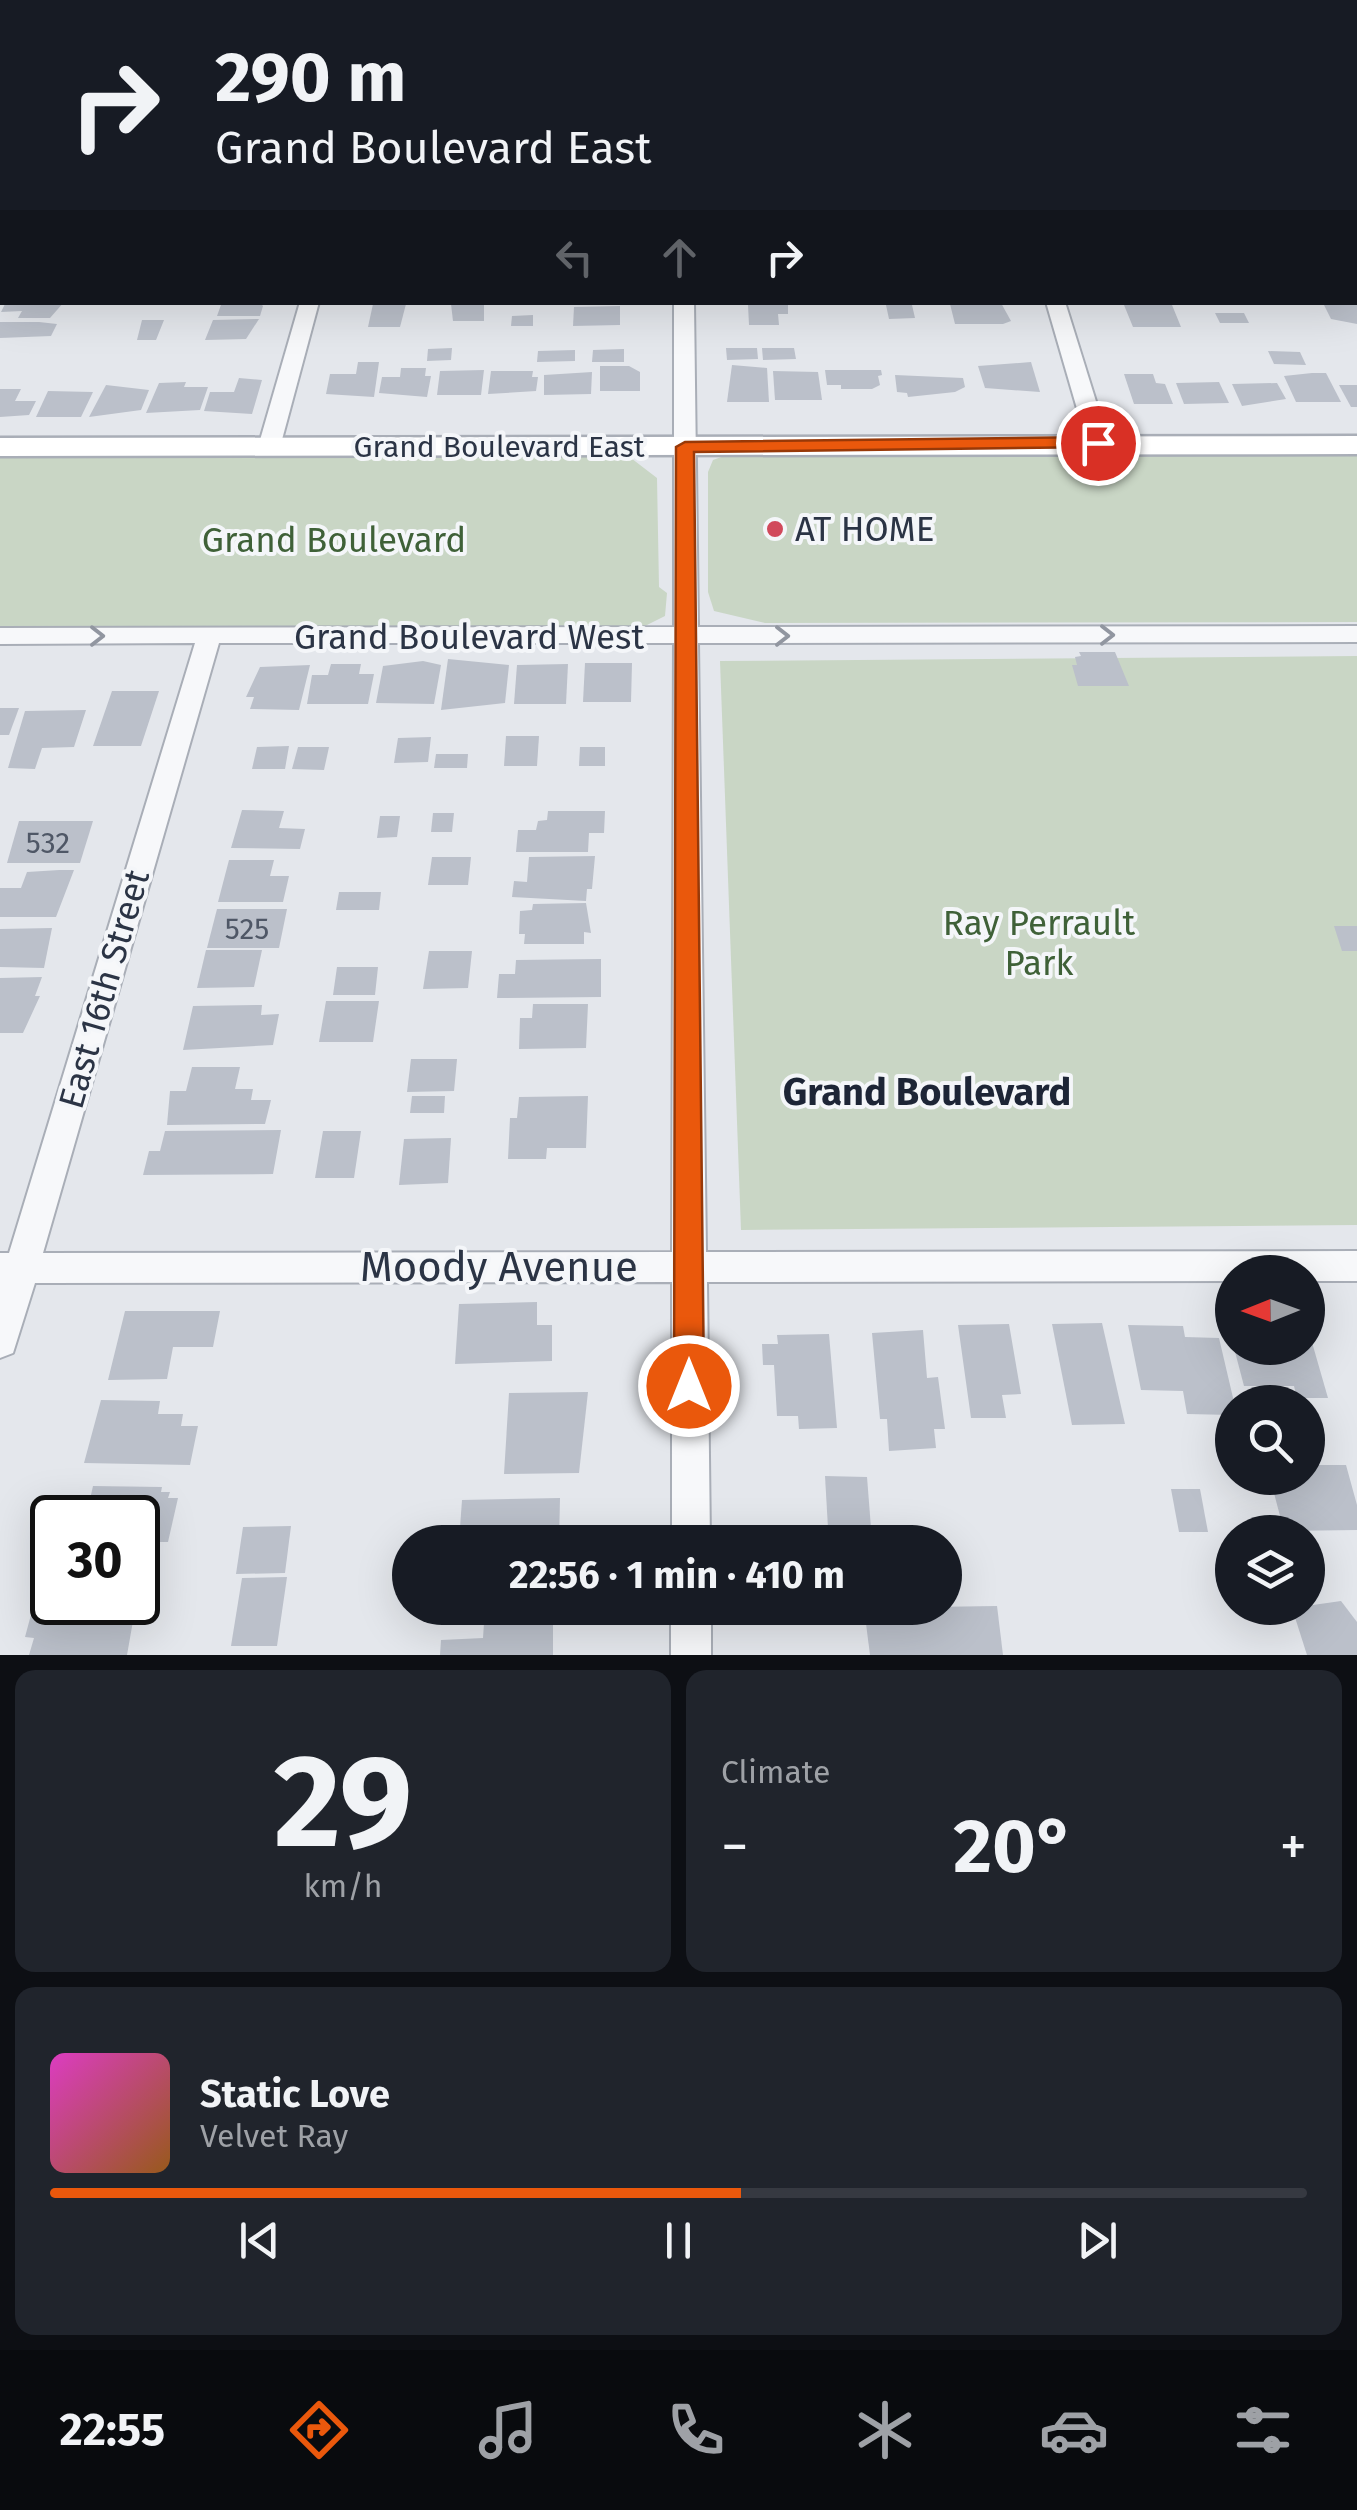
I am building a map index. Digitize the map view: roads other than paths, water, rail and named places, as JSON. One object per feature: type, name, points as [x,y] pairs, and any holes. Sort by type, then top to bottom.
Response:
[{"type":"main road","name":"Grand Boulevard East","points":[[0,447],[1357,445]]},
{"type":"street","points":[[268,447],[309,305]]},
{"type":"street","points":[[684,305],[690,1525]]},
{"type":"street","points":[[1056,305],[1098,443]]},
{"type":"street","name":"Grand Boulevard West","points":[[0,636],[1357,634]]},
{"type":"street","name":"East 16th Street","points":[[0,1342],[11,1267],[209,637]]},
{"type":"street","name":"Moody Avenue","points":[[11,1267],[1355,1271]]},
{"type":"street","points":[[691,1625],[691,1655]]},
{"type":"place","name":"AT HOME","points":[[775,529]]},
{"type":"district","name":"Grand Boulevard","points":[[927,1092]]},
{"type":"park label","name":"Ray Perrault Park","points":[[1039,943]]}]
